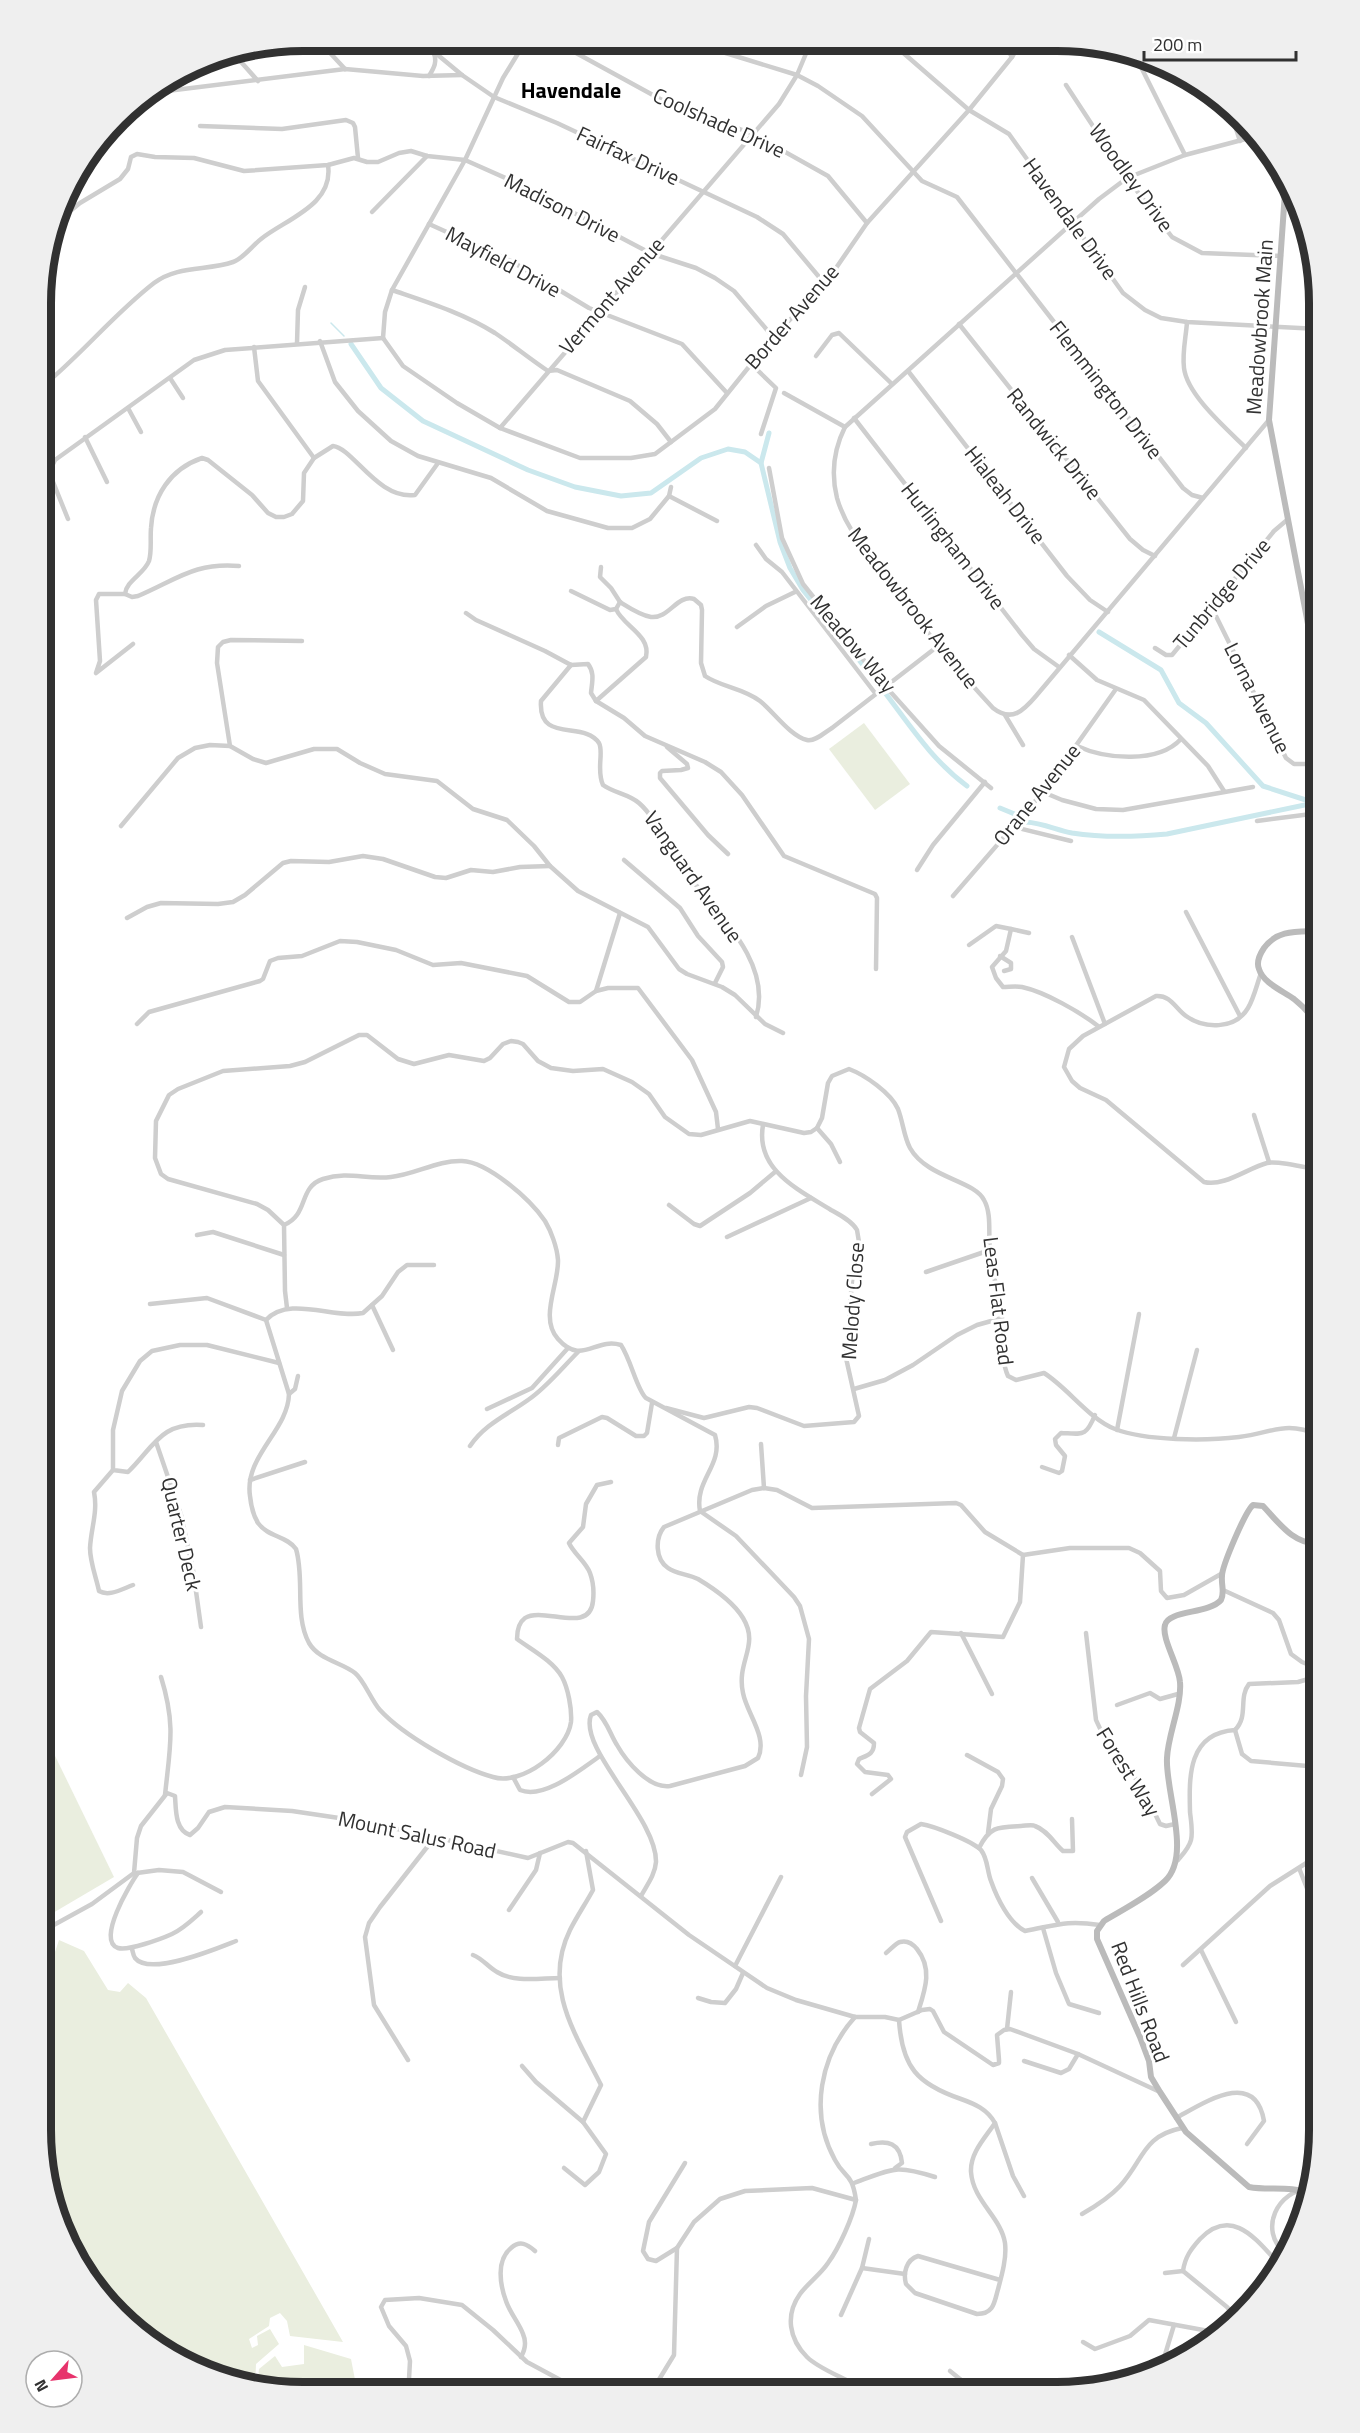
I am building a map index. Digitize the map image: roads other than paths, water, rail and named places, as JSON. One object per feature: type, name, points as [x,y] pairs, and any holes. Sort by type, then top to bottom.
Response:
[{"type":"main road","name":"Meadowbrook Main","points":[[1285,195],[1269,420],[1287,520]]},
{"type":"main road","points":[[1287,520],[1309,630]]},
{"type":"main road","points":[[1309,931],[1279,934],[1260,954],[1258,969],[1269,982],[1295,1000],[1309,1015]]},
{"type":"main road","points":[[1178,1860],[1167,1758],[1180,1683],[1165,1633],[1167,1620],[1218,1604],[1223,1596],[1221,1574],[1242,1521],[1252,1505],[1263,1506],[1292,1536],[1309,1543]]},
{"type":"main road","name":"Red Hills Road","points":[[1178,1860],[1165,1881],[1100,1925],[1097,1939],[1100,1949],[1140,2037],[1149,2061],[1151,2077],[1182,2128],[1249,2187],[1299,2189]]},
{"type":"street","points":[[328,51],[345,69]]},
{"type":"street","points":[[429,76],[435,66],[432,51]]},
{"type":"street","name":"Fairfax Drive","points":[[433,51],[494,97],[557,123],[757,217],[783,234],[825,284]]},
{"type":"street","points":[[500,428],[457,403],[402,366],[383,338],[385,312],[392,290],[465,160],[503,78],[520,51]]},
{"type":"street","name":"Coolshade Drive","points":[[572,51],[662,100],[753,134],[828,176],[867,223]]},
{"type":"street","name":"Flemmington Drive","points":[[719,51],[797,75],[818,86],[862,116],[911,172],[922,181],[957,197],[1183,489],[1203,498]]},
{"type":"street","name":"Vermont Avenue","points":[[500,428],[778,104],[797,75],[807,51]]},
{"type":"street","name":"Havendale Drive","points":[[901,51],[969,110],[1009,134],[1071,222],[1130,299],[1161,318],[1187,322],[1309,328]]},
{"type":"street","points":[[1008,51],[1012,57]]},
{"type":"street","name":"Border Avenue","points":[[500,428],[580,458],[644,457],[655,454],[715,409],[773,337],[825,284],[867,223],[969,110],[1016,51]]},
{"type":"street","points":[[239,60],[258,81]]},
{"type":"street","points":[[1141,65],[1185,155]]},
{"type":"street","points":[[175,86],[258,81],[345,69],[429,76],[462,75]]},
{"type":"street","name":"Woodley Drive","points":[[1066,85],[1127,178],[1172,237],[1202,253],[1281,256]]},
{"type":"street","points":[[200,126],[282,129],[346,120],[353,123],[358,158]]},
{"type":"street","points":[[1235,125],[1240,141]]},
{"type":"street","name":"Meadowbrook Avenue","points":[[1023,745],[1005,715],[993,708],[938,646],[847,524],[833,479],[838,440],[845,427],[891,383],[1016,275],[1071,222],[1127,178],[1185,155],[1248,139]]},
{"type":"street","name":"Madison Drive","points":[[67,214],[80,203],[120,179],[128,169],[131,158],[138,153],[155,157],[194,158],[244,171],[328,165],[358,158],[367,162],[378,162],[399,153],[411,151],[427,156],[465,160],[519,184],[650,253],[696,268],[734,291],[773,337]]},
{"type":"street","points":[[372,212],[427,156]]},
{"type":"street","points":[[51,379],[122,310],[160,279],[186,269],[237,260],[262,238],[305,211],[322,191],[329,174],[328,165]]},
{"type":"street","name":"Mayfield Drive","points":[[429,224],[511,261],[589,308],[682,344],[727,393]]},
{"type":"street","points":[[297,343],[298,310],[305,287]]},
{"type":"street","points":[[392,290],[450,310],[476,323],[548,371],[557,370],[630,401],[657,424],[671,442]]},
{"type":"street","points":[[1187,322],[1184,359],[1187,379],[1196,395],[1246,448]]},
{"type":"street","name":"Randwick Drive","points":[[959,324],[1130,538],[1143,550],[1155,556]]},
{"type":"street","points":[[816,356],[831,335],[838,333],[891,383]]},
{"type":"street","points":[[51,468],[55,460],[85,437],[194,360],[225,350],[383,338]]},
{"type":"street","points":[[320,341],[335,382],[358,411],[391,441],[418,456],[491,478],[548,512],[621,530],[642,525],[669,496],[671,487]]},
{"type":"street","points":[[254,347],[258,381],[314,458]]},
{"type":"street","points":[[751,364],[776,388],[760,434]]},
{"type":"street","name":"Hialeah Drive","points":[[908,370],[1067,576],[1090,600],[1108,612]]},
{"type":"street","points":[[171,378],[183,398]]},
{"type":"street","points":[[784,393],[845,427]]},
{"type":"street","points":[[128,408],[141,432]]},
{"type":"street","name":"Hurlingham Drive","points":[[854,418],[1022,635],[1034,649],[1059,667]]},
{"type":"street","points":[[1005,715],[1022,712],[1269,420]]},
{"type":"street","points":[[85,437],[107,482]]},
{"type":"street","points":[[125,594],[126,587],[148,564],[152,515],[158,496],[173,476],[202,458],[208,460],[252,495],[268,513],[284,518],[292,514],[303,501],[304,473],[314,458],[333,446],[339,446],[375,481],[411,495],[421,488],[438,463]]},
{"type":"street","name":"Meadow Way","points":[[769,468],[782,538],[796,571],[813,597],[878,678],[886,684],[939,747],[991,788]]},
{"type":"street","points":[[51,477],[68,519]]},
{"type":"street","points":[[669,496],[717,521]]},
{"type":"street","name":"Tunbridge Drive","points":[[1155,648],[1166,656],[1172,655],[1274,531],[1287,520]]},
{"type":"street","points":[[756,545],[766,559],[782,572],[795,592],[875,693]]},
{"type":"street","points":[[133,644],[96,673],[100,661],[96,600],[99,594],[138,596],[205,566],[239,566]]},
{"type":"street","points":[[601,567],[600,576],[620,602],[652,617],[660,616],[689,597],[699,602],[702,610],[701,663],[705,676],[749,693],[761,701],[792,731],[807,740],[814,739],[832,728],[938,646]]},
{"type":"street","points":[[571,591],[610,610],[616,609]]},
{"type":"street","points":[[737,627],[766,606],[795,592]]},
{"type":"street","points":[[616,609],[620,602]]},
{"type":"street","name":"Lorna Avenue","points":[[1212,608],[1286,758],[1294,764],[1309,764]]},
{"type":"street","points":[[596,701],[646,657],[647,652],[640,637],[616,609]]},
{"type":"street","points":[[466,613],[476,620],[571,665],[588,664],[593,673],[591,693],[596,701],[624,718],[645,736],[705,762],[721,772],[742,795],[783,856],[875,894],[877,898],[876,969]]},
{"type":"street","points":[[230,746],[217,663],[218,647],[223,642],[231,640],[302,641]]},
{"type":"street","points":[[1069,655],[1097,680],[1144,700],[1208,766],[1224,791]]},
{"type":"street","name":"Vanguard Avenue","points":[[571,665],[541,701],[541,715],[549,725],[582,733],[597,741],[600,746],[598,768],[603,785],[637,800],[645,808],[674,857],[737,936],[759,985],[756,1017]]},
{"type":"street","name":"Orane Avenue","points":[[953,896],[1043,792],[1116,689]]},
{"type":"street","points":[[1077,746],[1102,754],[1142,756],[1168,749],[1181,739]]},
{"type":"street","points":[[663,743],[687,764],[688,768],[662,771],[660,778],[708,835],[728,854]]},
{"type":"street","points":[[121,825],[178,758],[201,746],[230,746],[266,764],[315,748],[338,749],[360,764],[385,774],[437,781],[473,809],[497,816],[513,825],[550,866],[578,891],[648,927],[679,969],[715,983],[735,995],[756,1017],[783,1033]]},
{"type":"street","points":[[917,870],[933,844],[985,782]]},
{"type":"street","points":[[1043,792],[1062,800],[1096,809],[1123,810],[1253,787]]},
{"type":"street","points":[[1257,821],[1309,814]]},
{"type":"street","points":[[1014,827],[1071,841]]},
{"type":"street","points":[[127,918],[147,907],[161,903],[233,902],[245,895],[283,863],[291,861],[329,862],[363,856],[383,859],[435,877],[446,878],[471,870],[493,872],[520,867],[550,866]]},
{"type":"street","points":[[624,860],[680,908],[699,936],[722,962],[723,967],[715,983]]},
{"type":"street","points":[[1186,912],[1240,1016]]},
{"type":"street","points":[[596,991],[620,913]]},
{"type":"street","points":[[969,945],[996,926],[1002,925],[1029,933]]},
{"type":"street","points":[[1011,929],[1006,951],[992,967],[1003,987],[1021,987],[1038,993],[1076,1011],[1098,1026]]},
{"type":"street","points":[[1072,937],[1089,988],[1105,1024]]},
{"type":"street","points":[[137,1024],[150,1012],[260,981],[270,961],[302,956],[340,941],[396,950],[433,965],[461,963],[527,976],[557,997],[569,1002],[580,1002],[596,991],[608,988],[638,988],[692,1060],[716,1112],[718,1129]]},
{"type":"street","points":[[1000,956],[1011,963],[1011,969],[1004,971]]},
{"type":"street","points":[[1261,973],[1247,1010],[1240,1016],[1221,1025],[1209,1026],[1185,1015],[1168,998],[1156,996],[1098,1026],[1069,1049],[1065,1061],[1066,1072],[1080,1088],[1106,1100],[1204,1182],[1210,1183],[1229,1178],[1269,1162],[1309,1168]]},
{"type":"street","points":[[287,1308],[284,1225],[268,1210],[257,1204],[177,1183],[161,1174],[155,1158],[156,1121],[170,1095],[223,1071],[290,1066],[305,1062],[359,1035],[367,1035],[399,1059],[414,1064],[448,1055],[484,1061],[504,1044],[511,1041],[523,1044],[537,1061],[552,1068],[573,1071],[603,1069],[624,1078],[649,1094],[665,1117],[689,1134],[701,1135],[750,1121],[804,1133],[817,1128],[831,1144],[840,1162]]},
{"type":"street","name":"Leas Flat Road","points":[[817,1128],[822,1118],[828,1083],[832,1076],[849,1069],[866,1078],[892,1100],[897,1107],[909,1146],[922,1163],[932,1171],[976,1192],[983,1198],[987,1208],[990,1250],[1002,1318],[1004,1361],[1008,1376],[1016,1380],[1044,1373],[1105,1425],[1134,1435],[1222,1438],[1281,1427],[1301,1428],[1309,1431]]},
{"type":"street","points":[[1254,1115],[1269,1162]]},
{"type":"street","name":"Melody Close","points":[[663,1407],[704,1418],[749,1407],[757,1408],[804,1426],[854,1422],[859,1416],[846,1358],[852,1281],[859,1242],[857,1230],[843,1217],[811,1198],[775,1172],[763,1151],[761,1142],[763,1125]]},
{"type":"street","points":[[284,1225],[293,1222],[299,1215],[310,1186],[323,1179],[356,1174],[381,1178],[392,1177],[451,1161],[477,1164],[492,1171],[545,1221],[553,1238],[558,1260],[550,1309],[552,1329],[558,1339],[568,1348],[578,1352],[585,1352],[604,1344],[621,1345],[635,1373],[641,1394],[652,1403],[715,1435],[717,1459],[703,1480],[698,1503],[700,1511],[736,1536],[800,1606],[809,1639],[806,1696],[807,1747],[801,1775]]},
{"type":"street","points":[[669,1205],[697,1226],[704,1225],[759,1187],[775,1172]]},
{"type":"street","points":[[727,1237],[811,1198]]},
{"type":"street","points":[[197,1235],[213,1232],[284,1255]]},
{"type":"street","points":[[926,1272],[990,1250]]},
{"type":"street","points":[[266,1320],[272,1314],[287,1308],[363,1313],[382,1296],[398,1272],[407,1265],[434,1264]]},
{"type":"street","points":[[150,1304],[207,1298],[266,1320]]},
{"type":"street","points":[[372,1305],[393,1350]]},
{"type":"street","points":[[1117,1430],[1139,1314]]},
{"type":"street","points":[[854,1389],[885,1380],[913,1365],[957,1335],[977,1325],[1002,1318]]},
{"type":"street","points":[[266,1320],[289,1394],[288,1406],[253,1466],[249,1480],[252,1510],[257,1522],[264,1530],[292,1544],[296,1549],[303,1625],[310,1644],[319,1653],[356,1673],[373,1702],[392,1723],[419,1741],[475,1771],[496,1779],[513,1778],[529,1773],[549,1759],[563,1740],[571,1722],[569,1702],[562,1678],[555,1668],[517,1639],[518,1627],[524,1618],[536,1615],[574,1619],[586,1614],[593,1605],[590,1571],[569,1544],[583,1527],[589,1496],[597,1485],[611,1482]]},
{"type":"street","points":[[133,1585],[102,1594],[99,1591],[90,1553],[91,1531],[96,1514],[94,1492],[113,1470],[113,1430],[122,1391],[140,1361],[152,1351],[180,1345],[207,1345],[279,1363]]},
{"type":"street","points":[[487,1409],[532,1388],[568,1348]]},
{"type":"street","points":[[1174,1438],[1197,1350]]},
{"type":"street","points":[[470,1446],[478,1435],[496,1420],[530,1399],[578,1352]]},
{"type":"street","points":[[289,1394],[295,1389],[298,1376]]},
{"type":"street","points":[[558,1445],[559,1438],[603,1417],[636,1436],[644,1436],[647,1433],[652,1403]]},
{"type":"street","points":[[1042,1467],[1059,1473],[1062,1471],[1065,1456],[1056,1445],[1055,1439],[1061,1433],[1082,1434],[1086,1432],[1095,1415]]},
{"type":"street","points":[[113,1470],[128,1472],[146,1450],[173,1429],[186,1424],[203,1425]]},
{"type":"street","name":"Quarter Deck","points":[[156,1442],[181,1515],[193,1570],[201,1627]]},
{"type":"street","points":[[761,1444],[764,1488]]},
{"type":"street","points":[[249,1480],[305,1462]]},
{"type":"street","points":[[641,1896],[654,1874],[656,1861],[653,1846],[637,1811],[600,1756],[589,1721],[591,1715],[597,1712],[603,1717],[622,1753],[638,1770],[659,1786],[670,1786],[745,1766],[758,1758],[761,1752],[761,1742],[743,1694],[741,1669],[750,1642],[742,1616],[720,1595],[697,1579],[669,1569],[659,1553],[657,1539],[664,1527],[752,1490],[764,1488],[777,1490],[812,1508],[956,1503],[961,1505],[985,1532],[1023,1555],[1070,1548],[1129,1548],[1140,1553],[1160,1571],[1161,1591],[1167,1598],[1184,1595],[1221,1574]]},
{"type":"street","points":[[872,1794],[891,1779],[888,1775],[865,1772],[858,1764],[859,1759],[869,1755],[874,1748],[874,1743],[860,1732],[859,1728],[870,1689],[907,1661],[931,1632],[1000,1638],[1007,1632],[1020,1602],[1023,1555]]},
{"type":"street","points":[[1223,1590],[1274,1612],[1291,1654],[1309,1665]]},
{"type":"street","points":[[961,1633],[992,1694]]},
{"type":"street","name":"Forest Way","points":[[1086,1634],[1096,1720],[1099,1728],[1111,1750],[1138,1782],[1160,1824],[1166,1826],[1175,1824]]},
{"type":"street","points":[[161,1677],[172,1726],[165,1795],[141,1826],[137,1838],[136,1873],[111,1929],[113,1945],[118,1948],[132,1949],[172,1934],[201,1912]]},
{"type":"street","points":[[1178,1860],[1191,1841],[1189,1782],[1194,1758],[1205,1741],[1215,1734],[1235,1730],[1242,1720],[1244,1693],[1249,1684],[1298,1682],[1309,1679]]},
{"type":"street","points":[[1117,1705],[1149,1693],[1160,1699],[1178,1694]]},
{"type":"street","points":[[1235,1730],[1242,1754],[1251,1761],[1309,1766]]},
{"type":"street","points":[[967,1755],[998,1772],[1003,1779],[991,1809],[988,1833],[979,1848]]},
{"type":"street","points":[[513,1778],[520,1790],[533,1792],[547,1789],[600,1756]]},
{"type":"street","name":"Mount Salus Road","points":[[165,1795],[170,1793],[175,1796],[178,1823],[182,1831],[190,1835],[209,1812],[225,1807],[292,1811],[366,1822],[528,1857],[568,1842],[586,1851],[688,1935],[767,1988],[796,2000],[855,2017],[885,2017],[899,2020]]},
{"type":"street","points":[[988,1833],[1002,1826],[1035,1825],[1047,1833],[1063,1851],[1070,1852],[1075,1846],[1072,1819]]},
{"type":"street","points":[[941,1921],[905,1837],[907,1832],[921,1824],[937,1827],[979,1848],[985,1856],[991,1881],[1002,1905],[1015,1924],[1025,1931],[1043,1928],[1058,1922],[1076,1921],[1100,1925]]},
{"type":"street","points":[[408,2060],[374,2005],[365,1937],[369,1923],[380,1906],[435,1837]]},
{"type":"street","points":[[583,2122],[601,2085],[564,2010],[560,1978],[563,1950],[570,1930],[593,1890],[586,1851]]},
{"type":"street","points":[[509,1910],[536,1870],[540,1853]]},
{"type":"street","points":[[1183,1965],[1270,1886],[1309,1862]]},
{"type":"street","points":[[1299,1868],[1309,1894]]},
{"type":"street","points":[[51,1927],[92,1904],[136,1873],[159,1870],[183,1872],[222,1893]]},
{"type":"street","points":[[735,1966],[781,1877]]},
{"type":"street","points":[[1032,1878],[1058,1922]]},
{"type":"street","points":[[1043,1928],[1056,1973],[1069,2004],[1099,2013]]},
{"type":"street","points":[[132,1949],[135,1958],[142,1963],[163,1963],[182,1961],[236,1941]]},
{"type":"street","points":[[886,1953],[898,1942],[903,1941],[915,1946],[921,1955],[927,1971],[925,1990],[918,2012]]},
{"type":"street","points":[[1201,1950],[1236,2022]]},
{"type":"street","points":[[473,1955],[483,1959],[497,1973],[509,1977],[560,1978]]},
{"type":"street","points":[[698,1998],[725,2003],[736,1989],[744,1973]]},
{"type":"street","points":[[1007,2029],[1011,1992]]},
{"type":"street","points":[[1024,2196],[1013,2176],[994,2123],[984,2110],[976,2104],[933,2087],[916,2076],[904,2052],[899,2020],[925,2009],[932,2010],[944,2032],[993,2065],[999,2063],[996,2043],[998,2035],[1007,2029],[1020,2032],[1078,2054],[1160,2092]]},
{"type":"street","points":[[849,2382],[818,2366],[807,2357],[794,2342],[790,2326],[791,2313],[799,2295],[828,2263],[854,2210],[856,2200],[854,2183],[835,2161],[822,2127],[820,2089],[829,2061],[855,2017]]},
{"type":"street","points":[[1024,2061],[1061,2073],[1069,2069],[1078,2054]]},
{"type":"street","points":[[522,2066],[536,2082],[583,2122],[606,2154],[599,2172],[585,2185],[564,2168]]},
{"type":"street","points":[[1176,2118],[1224,2094],[1240,2091],[1253,2098],[1263,2111],[1264,2121],[1247,2144]]},
{"type":"street","points":[[994,2123],[974,2154],[971,2174],[978,2197],[1003,2235],[1005,2252],[1000,2280],[993,2307],[988,2313],[978,2314],[911,2291],[904,2281],[909,2261],[918,2256],[1000,2280]]},
{"type":"street","points":[[1082,2214],[1119,2186],[1149,2143],[1167,2131],[1182,2128]]},
{"type":"street","points":[[871,2144],[884,2141],[896,2146],[901,2154],[902,2163],[896,2168]]},
{"type":"street","points":[[685,2163],[649,2222],[643,2251],[648,2259],[656,2261],[677,2248],[694,2222],[720,2199],[745,2191],[812,2188],[856,2200]]},
{"type":"street","points":[[854,2183],[896,2168],[905,2168],[934,2177]]},
{"type":"street","points":[[1280,2248],[1274,2242],[1273,2237],[1274,2214],[1283,2200],[1299,2189]]},
{"type":"street","points":[[1183,2271],[1185,2260],[1202,2237],[1213,2228],[1227,2225],[1256,2237],[1274,2258]]},
{"type":"street","points":[[841,2315],[862,2268],[869,2240]]},
{"type":"street","points":[[521,2357],[525,2349],[524,2336],[506,2301],[501,2276],[501,2261],[506,2253],[518,2243],[525,2243],[536,2251]]},
{"type":"street","points":[[658,2382],[674,2355],[677,2248]]},
{"type":"street","points":[[862,2268],[905,2274]]},
{"type":"street","points":[[1165,2272],[1183,2271],[1231,2312]]},
{"type":"street","points":[[411,2382],[406,2346],[389,2326],[381,2307],[385,2300],[419,2298],[462,2305],[527,2362],[564,2382]]},
{"type":"street","points":[[1083,2342],[1095,2349],[1130,2336],[1149,2320],[1209,2331]]},
{"type":"street","points":[[1164,2358],[1174,2325]]},
{"type":"street","points":[[950,2371],[963,2382]]},
{"type":"waterway","points":[[331,323],[344,336]]},
{"type":"waterway","points":[[351,344],[381,388],[423,421],[528,470],[575,487],[621,496],[651,493],[701,458],[728,449],[745,452],[761,463]]},
{"type":"waterway","points":[[769,433],[761,463],[780,542],[790,568],[803,590],[879,685]]},
{"type":"waterway","points":[[1099,632],[1161,670],[1179,703],[1206,723],[1263,786],[1309,801]]},
{"type":"waterway","points":[[886,694],[933,755],[967,786]]},
{"type":"waterway","points":[[1026,822],[1084,835],[1120,837],[1155,835],[1309,804]]},
{"type":"waterway","points":[[1000,808],[1017,815]]},
{"type":"district","name":"Havendale","points":[[571,90]]}]
